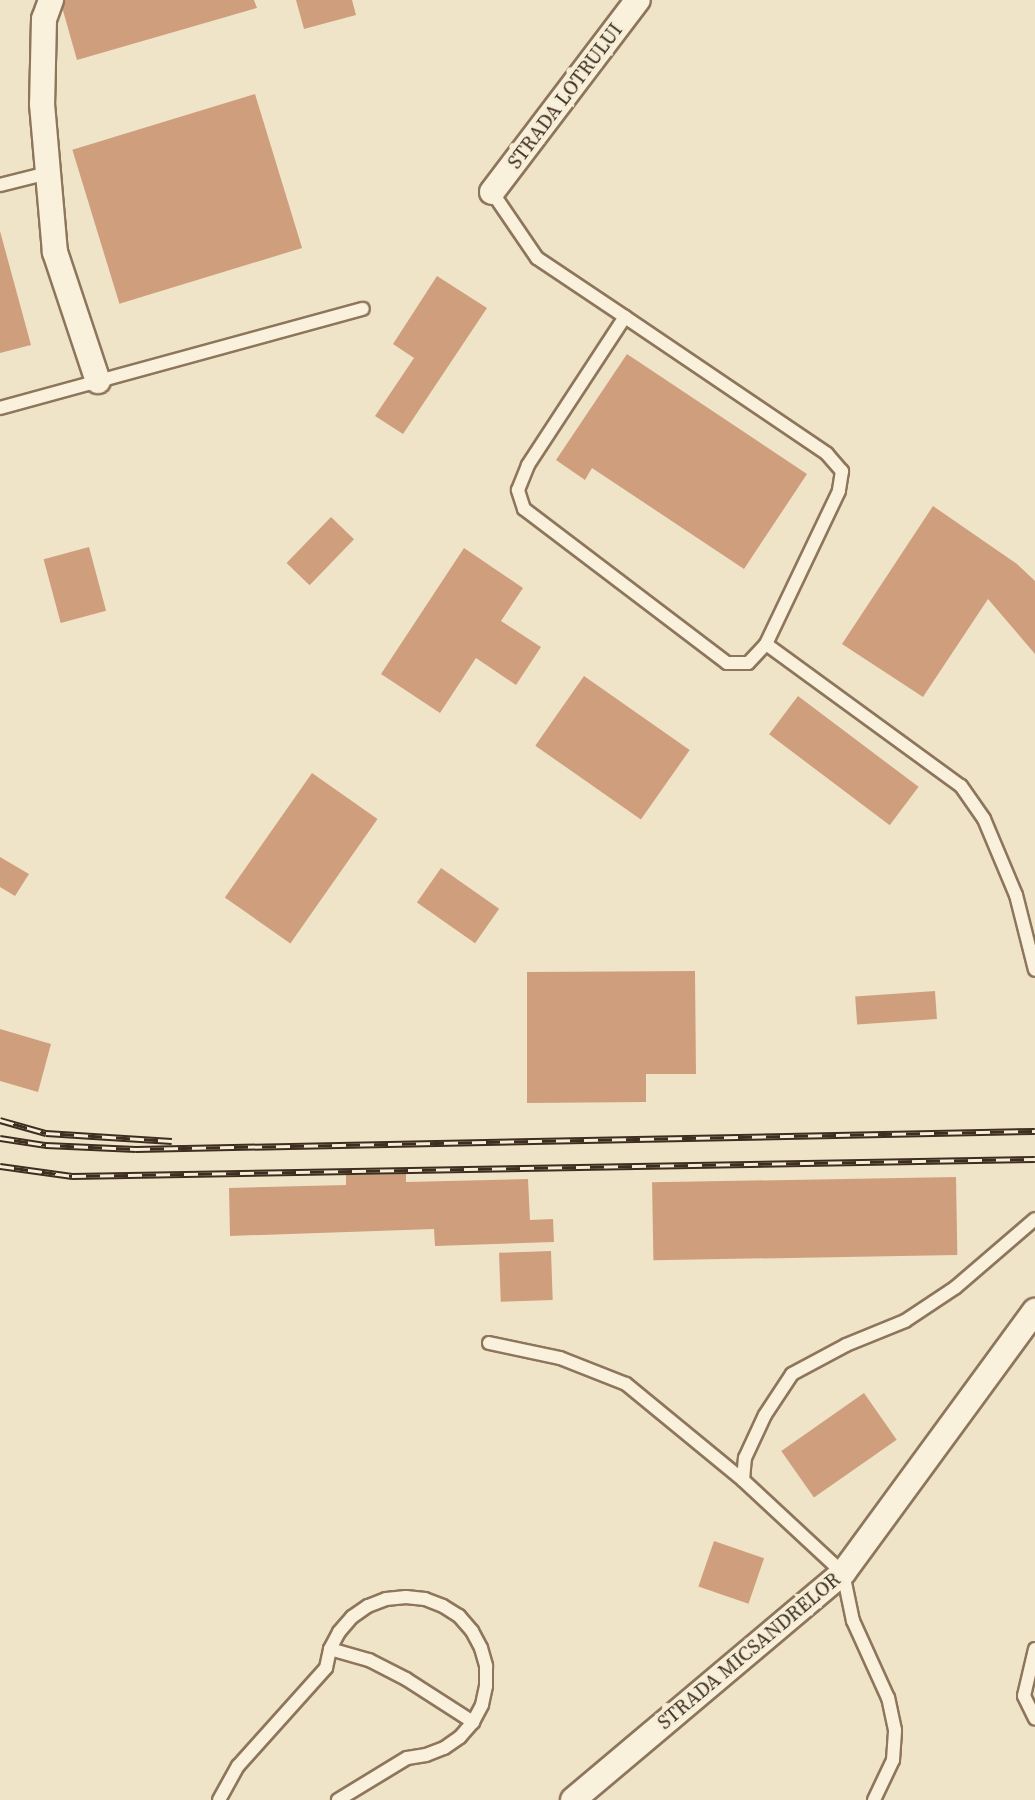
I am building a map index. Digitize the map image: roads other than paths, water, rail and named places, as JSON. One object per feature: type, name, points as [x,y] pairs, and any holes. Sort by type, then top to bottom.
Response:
[{"type":"street","points":[[51,0],[44,19],[42,104],[56,252],[98,381]]},
{"type":"street","name":"STRADA LOTRULUI","points":[[492,192],[638,0]]},
{"type":"street","name":"STRADA MICSANDRELOR","points":[[573,1800],[843,1573],[1035,1311]]},
{"type":"lane","points":[[0,185],[48,173]]},
{"type":"lane","points":[[492,192],[537,258],[625,317],[827,454],[842,471],[839,491],[766,644],[748,663],[727,663],[524,509],[518,490],[528,465],[625,317]]},
{"type":"lane","points":[[0,408],[363,309]]},
{"type":"lane","points":[[766,644],[961,786],[984,819],[1016,895],[1035,969]]},
{"type":"lane","points":[[743,1480],[746,1458],[755,1436],[765,1415],[792,1374],[846,1345],[904,1321],[956,1287],[1035,1219]]},
{"type":"lane","points":[[489,1343],[560,1359],[626,1384],[743,1480],[843,1573],[854,1621],[888,1698],[895,1730],[893,1760],[874,1800]]},
{"type":"lane","points":[[219,1800],[238,1766],[326,1668],[330,1649],[339,1632],[352,1617],[377,1603],[406,1596],[425,1599],[443,1606],[459,1616],[472,1631],[481,1648],[486,1666],[486,1686],[482,1705],[473,1722],[460,1737],[444,1748],[426,1755],[407,1758],[338,1800]]},
{"type":"lane","points":[[330,1649],[369,1660],[397,1674],[473,1722]]},
{"type":"lane","points":[[1035,1649],[1024,1696],[1035,1719]]},
{"type":"railway","points":[[0,1120],[46,1133],[172,1141]]},
{"type":"railway","points":[[0,1138],[46,1145],[136,1149],[1035,1131]]},
{"type":"railway","points":[[0,1166],[72,1176],[1035,1159]]}]
